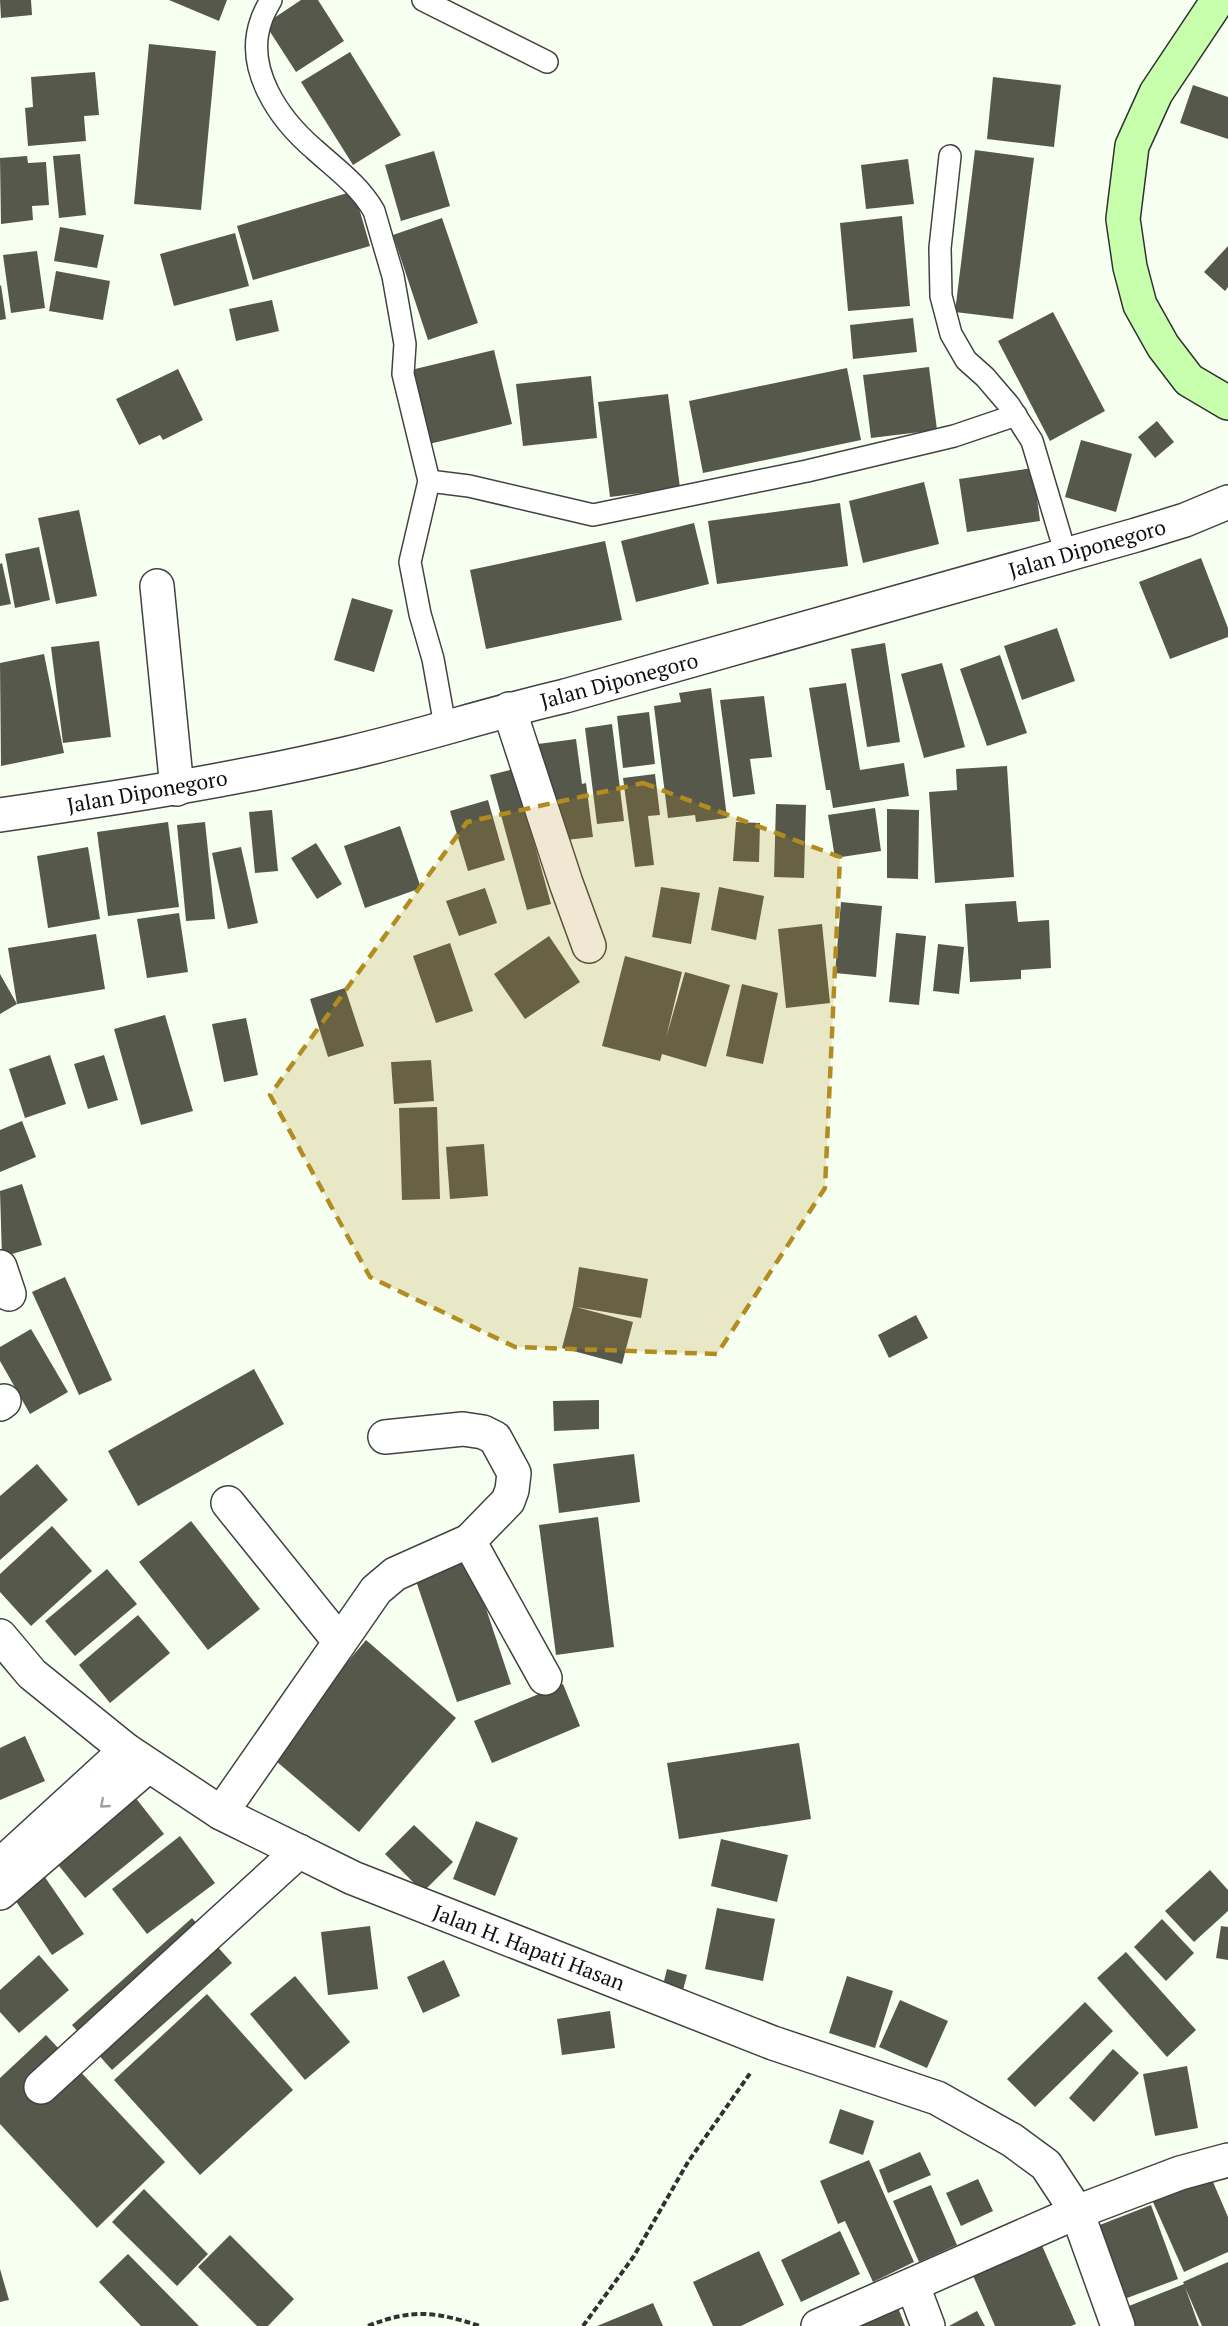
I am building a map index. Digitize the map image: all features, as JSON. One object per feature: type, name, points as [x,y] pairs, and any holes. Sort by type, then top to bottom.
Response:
[{"type":"street","points":[[1218,0],[1156,93],[1132,146],[1123,219],[1130,267],[1140,305],[1163,346],[1189,380],[1228,403]]},
{"type":"street","name":"Jalan Diponegoro","points":[[0,815],[177,789],[350,753],[565,696],[1066,555],[1185,520],[1228,502]]},
{"type":"street","points":[[158,586],[177,789]]},
{"type":"street","points":[[509,709],[589,946]]},
{"type":"street","points":[[221,1813],[376,1590],[395,1574],[469,1541],[508,1501],[514,1473],[495,1438],[483,1432],[463,1429],[385,1437]]},
{"type":"street","points":[[228,1503],[340,1642]]},
{"type":"street","points":[[469,1541],[545,1678]]},
{"type":"street","name":"Jalan H. Hapati Hasan","points":[[0,1636],[32,1674],[137,1758],[221,1813],[353,1878],[773,2043],[937,2098],[1012,2140],[1046,2165],[1077,2212],[1118,2326]]},
{"type":"street","points":[[0,1865],[137,1758]]},
{"type":"street","points":[[0,1893],[137,1758]]},
{"type":"street","points":[[41,2087],[299,1851]]},
{"type":"street","points":[[818,2326],[1077,2212],[1180,2173],[1228,2160]]},
{"type":"street","points":[[913,2286],[928,2326]]},
{"type":"lane","points":[[271,0],[260,21],[257,42],[260,74],[280,115],[312,148],[349,177],[374,211],[393,276],[405,344],[403,375],[429,481],[410,562],[420,614],[433,659],[445,726]]},
{"type":"lane","points":[[423,0],[547,62]]},
{"type":"lane","points":[[950,156],[940,248],[941,296],[951,334],[966,360],[985,377],[1016,415],[1032,441],[1066,555]]},
{"type":"lane","points":[[429,481],[469,486],[593,515],[807,471],[954,436],[1016,415]]},
{"type":"path","points":[[583,2326],[634,2256],[688,2162],[773,2043]]},
{"type":"path","points":[[368,2326],[415,2313],[431,2312],[480,2326]]},
{"type":"highlighted area","points":[[643,783],[840,857],[825,1188],[717,1354],[515,1347],[370,1277],[270,1095],[467,822]]},
{"type":"building","points":[[0,0],[31,0],[32,15],[1,18]]},
{"type":"building","points":[[169,0],[227,0],[219,21]]},
{"type":"building","points":[[301,0],[318,0],[344,41],[296,72],[265,24]]},
{"type":"building","points":[[149,44],[216,51],[201,210],[134,204]]},
{"type":"building","points":[[350,52],[401,135],[353,165],[301,82]]},
{"type":"building","points":[[95,72],[99,115],[84,116],[86,141],[28,146],[25,108],[33,107],[31,77]]},
{"type":"building","points":[[993,77],[1061,85],[1054,147],[987,139]]},
{"type":"building","points":[[1193,85],[1228,97],[1228,139],[1180,123]]},
{"type":"building","points":[[975,150],[1034,158],[1013,319],[955,312]]},
{"type":"building","points":[[434,151],[450,206],[401,221],[385,165]]},
{"type":"building","points":[[80,154],[86,215],[59,218],[53,156]]},
{"type":"building","points":[[27,156],[28,163],[46,162],[49,205],[32,206],[33,220],[1,224],[0,158]]},
{"type":"building","points":[[908,159],[914,204],[866,209],[861,165]]},
{"type":"building","points":[[354,191],[370,246],[253,280],[237,226]]},
{"type":"building","points":[[902,216],[910,306],[848,311],[840,223]]},
{"type":"building","points":[[442,218],[478,323],[428,340],[393,235]]},
{"type":"building","points":[[60,227],[104,235],[97,268],[54,261]]},
{"type":"building","points":[[235,233],[249,286],[174,306],[160,254]]},
{"type":"building","points":[[1228,246],[1228,287],[1225,291],[1204,272]]},
{"type":"building","points":[[37,251],[45,308],[11,313],[3,255]]},
{"type":"building","points":[[56,271],[110,281],[103,320],[49,311]]},
{"type":"building","points":[[0,286],[6,319],[0,320]]},
{"type":"building","points":[[272,300],[279,331],[236,341],[229,309]]},
{"type":"building","points":[[1053,312],[1105,411],[1050,441],[998,341]]},
{"type":"building","points":[[913,318],[917,352],[853,359],[850,325]]},
{"type":"building","points":[[494,350],[512,424],[429,444],[411,370]]},
{"type":"building","points":[[929,367],[937,430],[871,438],[863,375]]},
{"type":"building","points":[[847,368],[861,440],[703,473],[689,401]]},
{"type":"building","points":[[178,369],[203,420],[163,440],[160,435],[139,445],[116,399]]},
{"type":"building","points":[[591,376],[597,438],[523,446],[516,384]]},
{"type":"building","points":[[668,394],[680,488],[610,497],[598,402]]},
{"type":"building","points":[[1157,421],[1174,442],[1155,458],[1138,437]]},
{"type":"building","points":[[1081,440],[1132,454],[1116,512],[1065,497]]},
{"type":"building","points":[[1033,468],[1040,521],[967,532],[959,479]]},
{"type":"building","points":[[924,482],[939,544],[863,563],[849,501]]},
{"type":"building","points":[[840,503],[848,566],[717,584],[708,521]]},
{"type":"building","points":[[79,510],[97,596],[56,604],[38,518]]},
{"type":"building","points":[[694,523],[709,584],[636,602],[621,541]]},
{"type":"building","points":[[605,541],[622,620],[486,649],[470,570]]},
{"type":"building","points":[[39,547],[50,600],[15,608],[5,554]]},
{"type":"building","points":[[1201,558],[1228,628],[1228,637],[1170,659],[1139,582]]},
{"type":"building","points":[[2,563],[11,604],[0,606],[0,564]]},
{"type":"building","points":[[352,598],[393,610],[374,672],[334,660]]},
{"type":"building","points":[[1057,628],[1075,681],[1022,700],[1004,646]]},
{"type":"building","points":[[99,641],[111,737],[63,743],[51,647]]},
{"type":"building","points":[[885,643],[900,742],[867,747],[851,649]]},
{"type":"building","points":[[44,654],[64,753],[1,766],[0,663]]},
{"type":"building","points":[[1000,655],[1027,733],[987,746],[960,669]]},
{"type":"building","points":[[942,663],[965,747],[924,758],[901,674]]},
{"type":"building","points":[[846,683],[860,770],[904,763],[909,796],[833,808],[830,790],[826,790],[809,688]]},
{"type":"building","points":[[711,688],[727,818],[696,822],[695,815],[668,818],[654,706],[681,702],[679,693]]},
{"type":"building","points":[[764,696],[772,757],[750,759],[755,794],[733,797],[720,700]]},
{"type":"building","points":[[649,712],[655,764],[623,768],[617,716]]},
{"type":"building","points":[[612,724],[624,821],[597,824],[585,728]]},
{"type":"building","points":[[576,739],[582,784],[586,783],[593,837],[557,841],[546,798],[538,744]]},
{"type":"building","points":[[1007,766],[1014,877],[935,883],[929,792],[957,790],[956,769]]},
{"type":"building","points":[[514,769],[551,904],[527,910],[490,775]]},
{"type":"building","points":[[655,774],[660,815],[648,816],[654,865],[635,867],[623,778]]},
{"type":"building","points":[[488,800],[505,860],[468,871],[450,811]]},
{"type":"building","points":[[776,804],[806,805],[804,878],[774,877]]},
{"type":"building","points":[[875,808],[881,851],[835,858],[828,815]]},
{"type":"building","points":[[887,809],[919,810],[918,879],[887,878]]},
{"type":"building","points":[[272,810],[278,871],[255,873],[249,812]]},
{"type":"building","points":[[168,822],[179,907],[108,916],[97,832]]},
{"type":"building","points":[[205,822],[215,919],[186,921],[177,825]]},
{"type":"building","points":[[736,822],[760,823],[759,862],[733,861]]},
{"type":"building","points":[[400,826],[421,888],[365,908],[344,846]]},
{"type":"building","points":[[316,843],[342,884],[317,899],[291,858]]},
{"type":"building","points":[[88,847],[100,919],[48,928],[37,856]]},
{"type":"building","points":[[241,847],[258,923],[228,929],[212,853]]},
{"type":"building","points":[[661,887],[700,893],[691,944],[652,937]]},
{"type":"building","points":[[719,887],[764,896],[756,940],[711,930]]},
{"type":"building","points":[[485,888],[497,923],[459,936],[446,901]]},
{"type":"building","points":[[1016,901],[1018,922],[1049,920],[1051,968],[1021,970],[1021,979],[970,982],[965,904]]},
{"type":"building","points":[[841,902],[882,906],[876,977],[835,973]]},
{"type":"building","points":[[179,913],[188,972],[147,978],[137,919]]},
{"type":"building","points":[[822,924],[830,1003],[786,1008],[778,929]]},
{"type":"building","points":[[896,933],[926,936],[919,1005],[889,1002]]},
{"type":"building","points":[[96,934],[105,989],[17,1004],[8,948]]},
{"type":"building","points":[[549,936],[580,982],[525,1019],[494,974]]},
{"type":"building","points":[[450,943],[473,1011],[436,1023],[413,956]]},
{"type":"building","points":[[938,944],[964,947],[959,994],[933,991]]},
{"type":"building","points":[[625,956],[682,972],[666,1038],[685,972],[730,985],[706,1067],[662,1054],[660,1061],[602,1046]]},
{"type":"building","points":[[0,974],[17,1004],[0,1014]]},
{"type":"building","points":[[742,984],[778,993],[763,1064],[726,1056]]},
{"type":"building","points":[[345,988],[364,1046],[328,1057],[310,999]]},
{"type":"building","points":[[165,1015],[193,1111],[141,1125],[114,1029]]},
{"type":"building","points":[[246,1018],[258,1075],[224,1082],[212,1024]]},
{"type":"building","points":[[50,1055],[66,1104],[25,1118],[9,1069]]},
{"type":"building","points":[[104,1055],[118,1100],[88,1109],[74,1064]]},
{"type":"building","points":[[431,1060],[434,1101],[394,1104],[391,1062]]},
{"type":"building","points":[[437,1107],[440,1199],[402,1200],[399,1108]]},
{"type":"building","points":[[22,1121],[36,1157],[0,1172],[0,1130]]},
{"type":"building","points":[[484,1144],[488,1196],[450,1199],[446,1147]]},
{"type":"building","points":[[22,1184],[42,1245],[2,1257],[0,1191]]},
{"type":"building","points":[[579,1267],[648,1279],[641,1318],[576,1307],[633,1322],[622,1364],[562,1348],[573,1306]]},
{"type":"building","points":[[65,1277],[112,1380],[79,1395],[32,1292]]},
{"type":"building","points":[[916,1315],[928,1338],[889,1358],[878,1335]]},
{"type":"building","points":[[31,1329],[68,1392],[30,1414],[0,1361],[0,1347]]},
{"type":"building","points":[[254,1369],[284,1424],[138,1506],[108,1451]]},
{"type":"building","points":[[599,1400],[599,1429],[554,1431],[553,1401]]},
{"type":"building","points":[[634,1454],[640,1502],[559,1513],[553,1464]]},
{"type":"building","points":[[37,1464],[68,1500],[0,1560],[0,1496]]},
{"type":"building","points":[[598,1517],[614,1647],[556,1655],[539,1525]]},
{"type":"building","points":[[191,1521],[260,1609],[208,1650],[139,1562]]},
{"type":"building","points":[[52,1526],[92,1571],[31,1626],[0,1592],[0,1574]]},
{"type":"building","points":[[469,1557],[511,1684],[457,1702],[414,1575]]},
{"type":"building","points":[[107,1569],[137,1604],[75,1656],[45,1621]]},
{"type":"building","points":[[138,1615],[170,1653],[110,1703],[79,1665]]},
{"type":"building","points":[[366,1640],[456,1718],[359,1832],[269,1755]]},
{"type":"building","points":[[563,1684],[580,1726],[492,1763],[474,1721]]},
{"type":"building","points":[[25,1736],[45,1781],[0,1800],[0,1748]]},
{"type":"building","points":[[799,1743],[811,1819],[679,1839],[667,1763]]},
{"type":"building","points":[[131,1792],[164,1834],[85,1898],[51,1856]]},
{"type":"building","points":[[476,1821],[518,1838],[495,1896],[453,1879]]},
{"type":"building","points":[[414,1825],[453,1862],[423,1892],[385,1854]]},
{"type":"building","points":[[180,1836],[215,1883],[147,1934],[112,1889]]},
{"type":"building","points":[[721,1839],[788,1855],[777,1902],[711,1886]]},
{"type":"building","points":[[40,1870],[84,1934],[52,1955],[9,1891]]},
{"type":"building","points":[[1210,1870],[1228,1890],[1228,1911],[1194,1942],[1165,1911]]},
{"type":"building","points":[[717,1908],[775,1919],[763,1981],[705,1969]]},
{"type":"building","points":[[192,1918],[232,1963],[112,2070],[72,2025]]},
{"type":"building","points":[[1162,1919],[1194,1953],[1166,1981],[1134,1947]]},
{"type":"building","points":[[370,1926],[378,1989],[328,1995],[321,1932]]},
{"type":"building","points":[[1221,1926],[1228,1927],[1228,1960],[1216,1958]]},
{"type":"building","points":[[1126,1952],[1196,2030],[1167,2057],[1097,1978]]},
{"type":"building","points":[[39,1955],[69,1990],[19,2033],[0,2012],[0,1990]]},
{"type":"building","points":[[444,1960],[460,1996],[423,2013],[407,1977]]},
{"type":"building","points":[[667,1969],[687,1975],[682,1994],[662,1989]]},
{"type":"building","points":[[295,1976],[350,2042],[305,2080],[250,2014]]},
{"type":"building","points":[[847,1976],[893,1991],[875,2048],[829,2033]]},
{"type":"building","points":[[207,1994],[293,2090],[200,2175],[114,2080]]},
{"type":"building","points":[[900,2000],[948,2021],[927,2068],[879,2047]]},
{"type":"building","points":[[1085,2002],[1113,2031],[1035,2107],[1007,2079]]},
{"type":"building","points":[[610,2011],[615,2048],[562,2055],[557,2019]]},
{"type":"building","points":[[46,2035],[165,2162],[97,2228],[0,2124],[0,2078]]},
{"type":"building","points":[[1113,2049],[1139,2073],[1094,2122],[1069,2098]]},
{"type":"building","points":[[1187,2066],[1198,2128],[1155,2136],[1143,2074]]},
{"type":"building","points":[[840,2109],[874,2121],[863,2155],[829,2143]]},
{"type":"building","points":[[920,2152],[931,2175],[888,2193],[879,2170]]},
{"type":"building","points":[[869,2160],[914,2262],[873,2282],[845,2221],[838,2224],[820,2181]]},
{"type":"building","points":[[1207,2168],[1228,2217],[1228,2252],[1184,2272],[1149,2193]]},
{"type":"building","points":[[978,2179],[993,2211],[961,2226],[946,2193]]},
{"type":"building","points":[[931,2185],[957,2245],[919,2262],[893,2201]]},
{"type":"building","points":[[144,2189],[208,2254],[177,2286],[112,2222]]},
{"type":"building","points":[[1151,2205],[1178,2279],[1119,2301],[1092,2228]]},
{"type":"building","points":[[840,2231],[860,2274],[801,2302],[781,2260]]},
{"type":"building","points":[[1037,2234],[1076,2324],[1071,2326],[995,2326],[968,2264]]},
{"type":"building","points":[[230,2235],[294,2299],[268,2326],[257,2326],[198,2267]]},
{"type":"building","points":[[759,2251],[784,2305],[741,2326],[713,2326],[693,2282]]},
{"type":"building","points":[[128,2254],[199,2326],[141,2326],[99,2282]]},
{"type":"building","points":[[1228,2262],[1228,2326],[1202,2326],[1185,2287],[1199,2326],[1125,2326],[1119,2310],[1184,2284],[1183,2282]]},
{"type":"building","points":[[0,2269],[9,2300],[0,2302]]},
{"type":"building","points":[[894,2297],[905,2326],[839,2326]]},
{"type":"building","points":[[653,2303],[663,2326],[597,2326]]},
{"type":"building","points":[[977,2311],[985,2326],[949,2326]]}]
